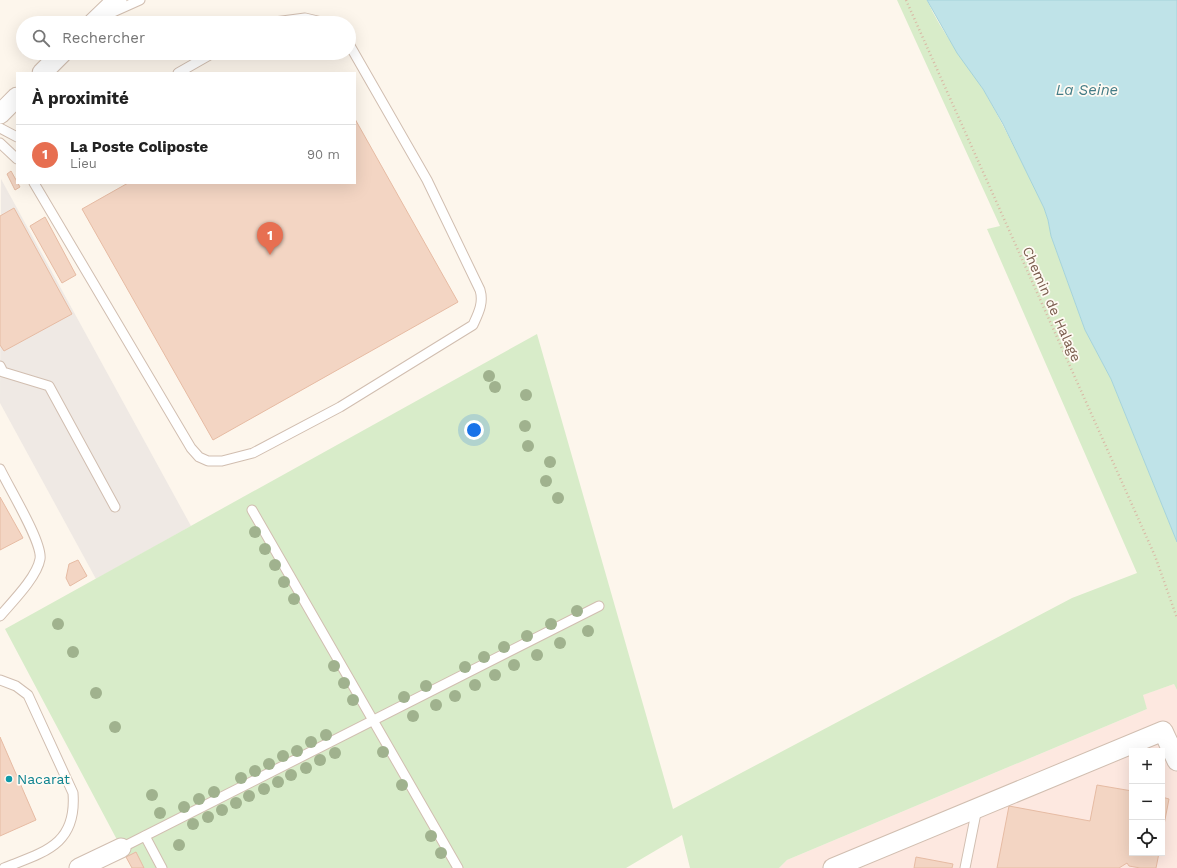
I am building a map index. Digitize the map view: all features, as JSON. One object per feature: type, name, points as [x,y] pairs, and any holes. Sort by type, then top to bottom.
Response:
[{"type":"street","points":[[100,16],[116,0]]},
{"type":"street","points":[[43,72],[55,60]]},
{"type":"street","points":[[0,114],[16,98]]},
{"type":"street","points":[[834,868],[1163,730],[1177,761]]},
{"type":"street","points":[[79,868],[121,848]]},
{"type":"lane","points":[[106,16],[140,0]]},
{"type":"lane","points":[[35,184],[191,448],[199,457],[208,461],[222,461],[253,453],[340,407],[473,325],[480,310],[482,297],[480,290],[427,180],[356,56]]},
{"type":"lane","points":[[180,72],[201,60]]},
{"type":"lane","points":[[0,128],[16,137]]},
{"type":"lane","points":[[0,143],[16,158]]},
{"type":"lane","points":[[0,366],[3,372],[49,386],[115,507]]},
{"type":"lane","points":[[0,470],[35,538],[40,558],[36,571],[0,616]]},
{"type":"lane","points":[[252,510],[458,868]]},
{"type":"lane","points":[[121,848],[599,606]]},
{"type":"lane","points":[[0,680],[16,686],[28,695],[73,793],[74,806],[63,836],[52,848],[4,868]]},
{"type":"lane","points":[[965,868],[977,808]]},
{"type":"lane","points":[[145,836],[162,868]]},
{"type":"path","name":"Chemin de Halage","points":[[906,0],[1155,556],[1177,618]]},
{"type":"shaded area","points":[[1,179],[191,526],[96,579],[0,403]]},
{"type":"shaded area","points":[[1174,684],[1177,690],[1177,868],[779,868],[787,860],[1147,709],[1142,695]]},
{"type":"green space","points":[[897,0],[927,0],[954,47],[992,105],[1044,208],[1051,236],[1085,330],[1111,379],[1177,542],[1177,690],[1174,684],[1143,695],[1147,709],[787,860],[779,868],[690,868],[682,835],[626,868],[132,868],[5,629],[537,334],[673,809],[1072,598],[1137,573],[987,229],[1000,226]]},
{"type":"water","name":"La Seine","points":[[927,0],[1177,0],[1177,542],[1111,379],[1085,330],[1051,236],[1044,208],[1003,124],[983,89],[957,53]]},
{"type":"building","points":[[356,121],[458,302],[213,440],[82,209],[126,184],[356,184]]},
{"type":"building","points":[[11,171],[16,180],[16,184],[18,184],[20,187],[15,190],[7,174]]},
{"type":"building","points":[[14,208],[72,314],[4,351],[0,345],[0,216]]},
{"type":"building","points":[[45,217],[76,275],[62,283],[30,226]]},
{"type":"building","points":[[0,497],[23,538],[0,550]]},
{"type":"building","points":[[78,560],[87,576],[70,586],[66,578],[69,564]]},
{"type":"building","name":"Nacarat","points":[[0,737],[36,820],[0,836]]},
{"type":"building","points":[[1097,785],[1129,790],[1129,856],[1158,856],[1156,868],[1140,868],[1129,866],[1127,863],[1119,868],[997,868],[1009,806],[1090,821]]},
{"type":"building","points":[[1165,798],[1169,799],[1165,820]]},
{"type":"building","points":[[136,852],[144,868],[132,868],[126,857]]},
{"type":"building","points":[[916,857],[953,864],[952,868],[914,868]]},
{"type":"place","name":"La Poste Coliposte","points":[[270,255]]},
{"type":"place","name":"Nacarat","points":[[9,779]]}]
